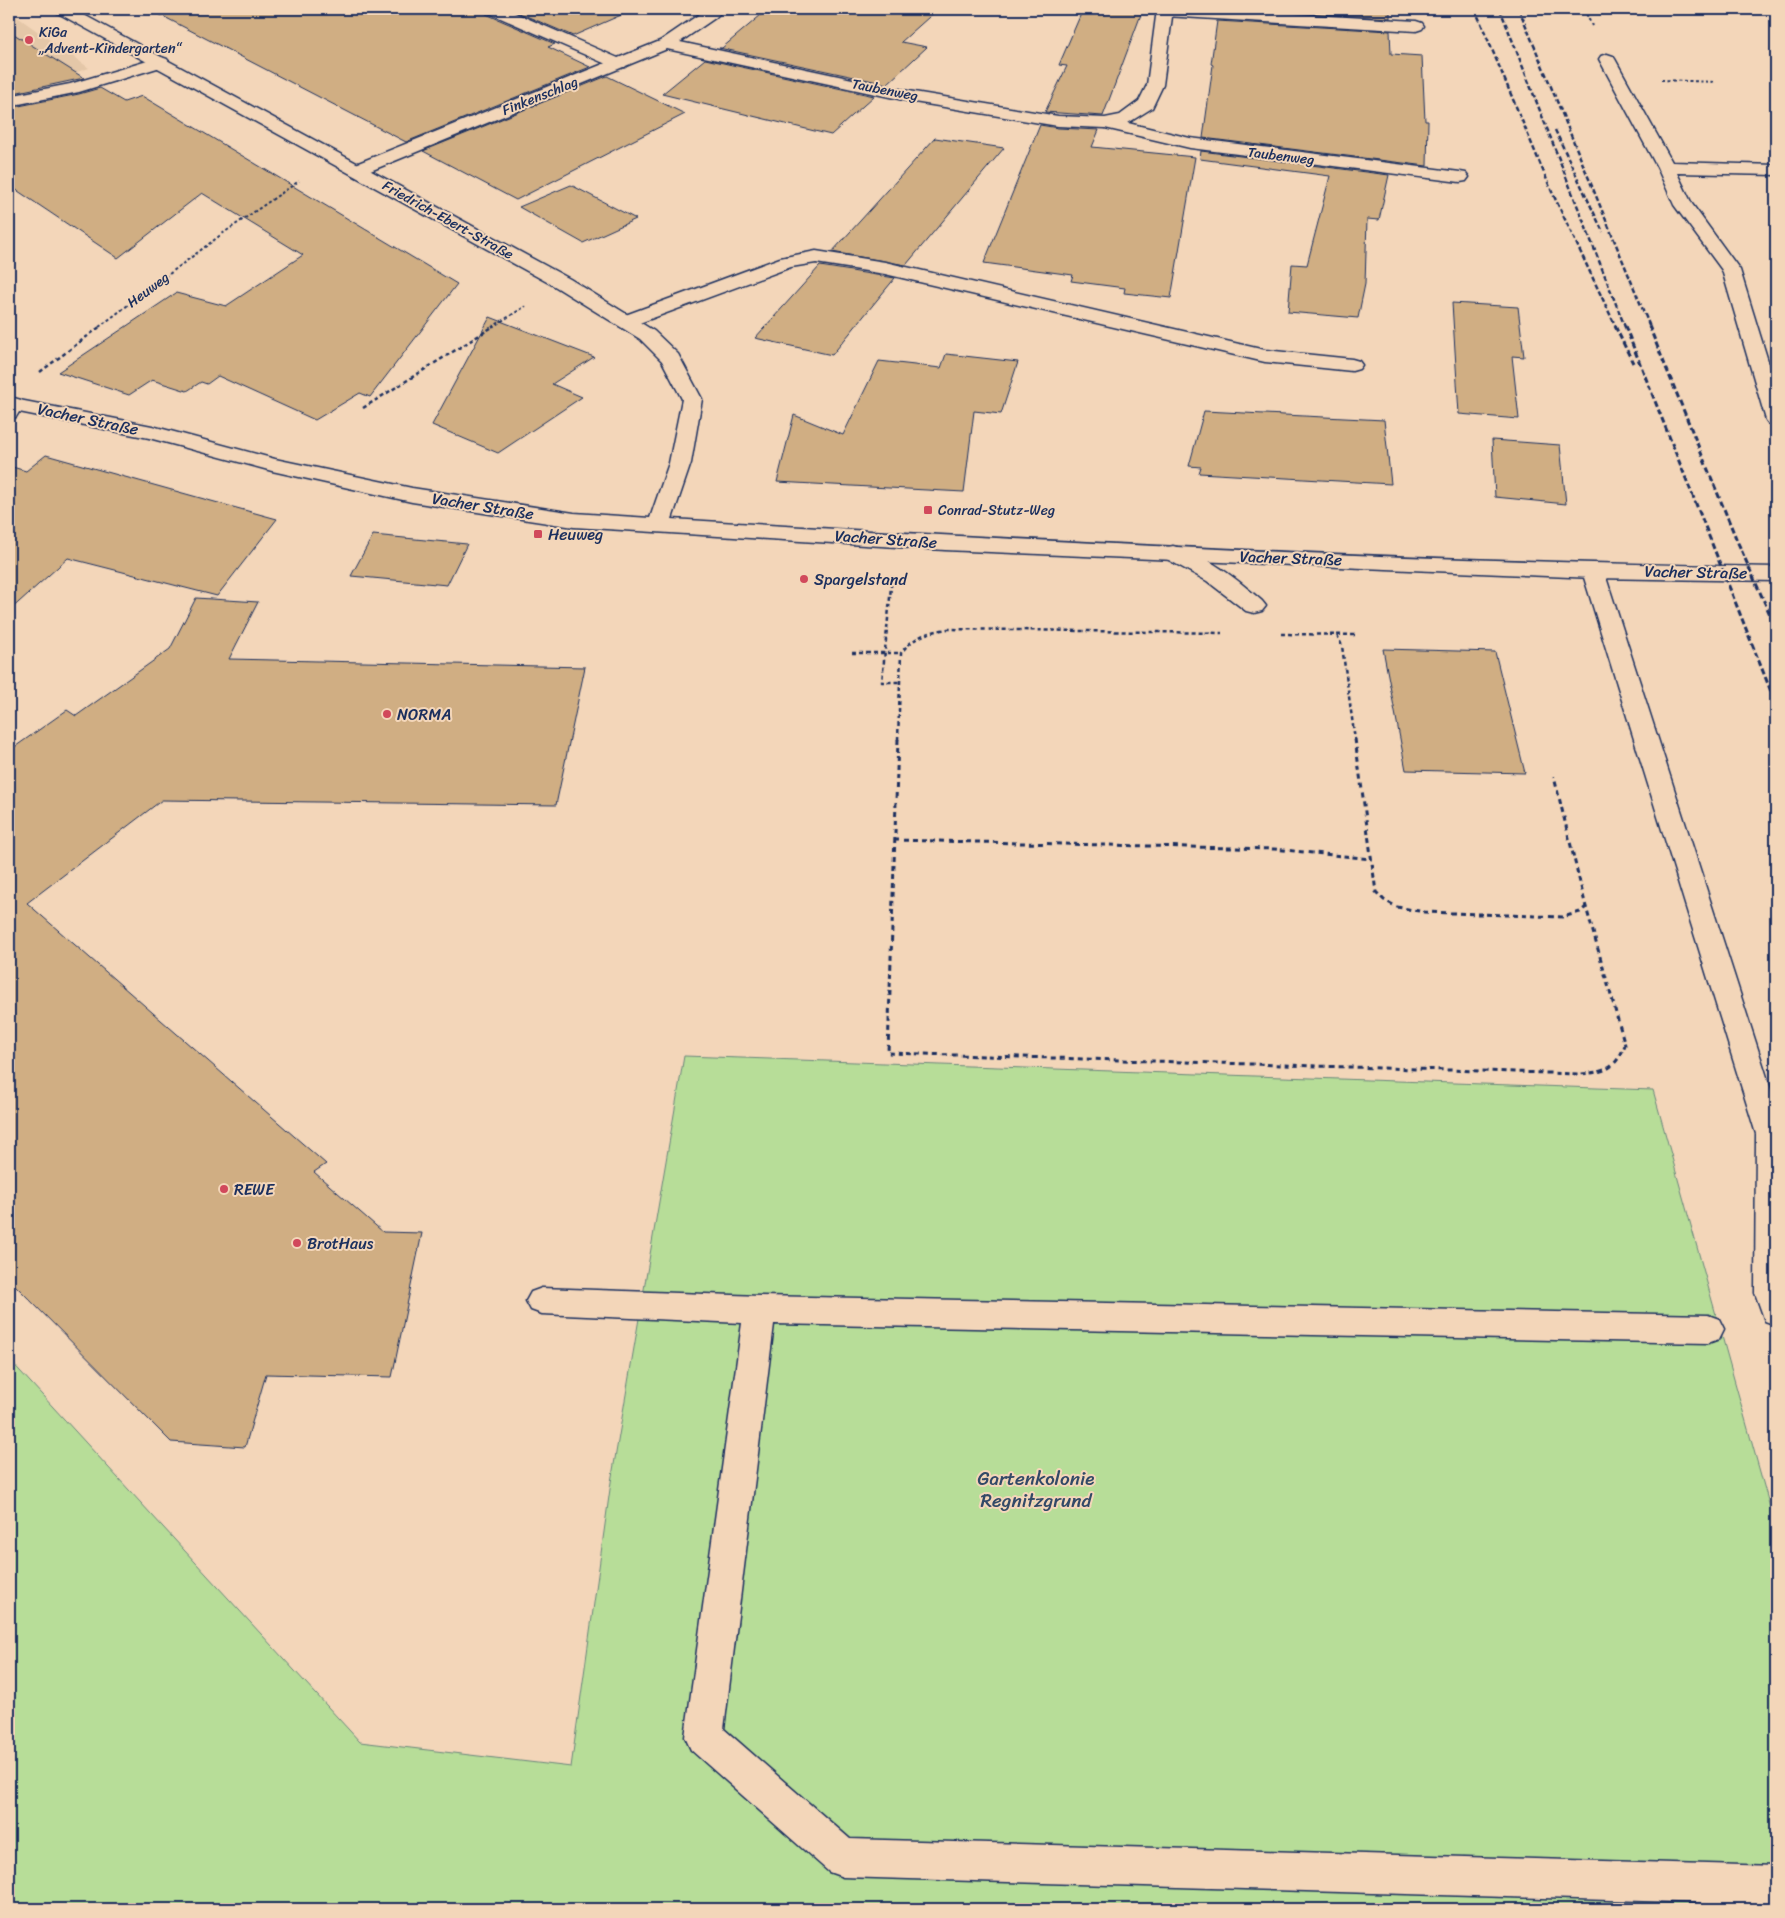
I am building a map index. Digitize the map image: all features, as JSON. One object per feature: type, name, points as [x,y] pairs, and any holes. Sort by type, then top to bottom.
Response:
[{"type":"street","name":"Friedrich-Ebert-Straße","points":[[62,9],[563,283],[647,335],[671,358],[692,399],[680,463],[659,525]]},
{"type":"street","points":[[493,9],[619,64]]},
{"type":"street","name":"Finkenschlag","points":[[357,170],[666,44],[709,16],[716,9]]},
{"type":"street","points":[[1165,10],[1416,26]]},
{"type":"street","name":"Taubenweg","points":[[1105,123],[1125,119],[1146,104],[1155,85],[1165,10]]},
{"type":"street","name":"Taubenweg","points":[[666,44],[908,96],[1058,121],[1105,123],[1190,144],[1460,177]]},
{"type":"street","points":[[1607,59],[1666,167],[1683,205],[1731,270],[1776,420]]},
{"type":"street","points":[[9,101],[73,88],[161,62]]},
{"type":"street","points":[[1666,167],[1776,170]]},
{"type":"street","points":[[626,321],[788,262],[816,257],[885,268],[1265,356],[1352,365]]},
{"type":"street","name":"Vacher Straße","points":[[10,407],[152,432],[272,465],[412,495],[574,520],[944,543],[1592,571],[1776,574]]},
{"type":"street","points":[[1173,552],[1208,570],[1236,589],[1254,606]]},
{"type":"street","points":[[1592,571],[1773,1143],[1771,1294],[1776,1311]]},
{"type":"street","points":[[542,1300],[760,1310],[1708,1330]]},
{"type":"street","points":[[760,1310],[704,1737],[842,1858],[1776,1886]]},
{"type":"path","points":[[1618,78],[1716,82]]},
{"type":"path","name":"Heuweg","points":[[10,407],[28,382],[222,234],[301,180]]},
{"type":"path","points":[[363,408],[563,283]]},
{"type":"path","points":[[890,592],[882,682],[900,682]]},
{"type":"path","points":[[1228,633],[948,629],[923,633],[907,644],[901,653],[888,1053],[1570,1074],[1604,1072],[1620,1059],[1625,1045],[1586,908],[1554,776]]},
{"type":"path","points":[[1278,634],[1358,635]]},
{"type":"path","points":[[1337,635],[1342,646],[1376,892],[1384,900],[1397,907],[1424,912],[1563,917],[1580,912],[1586,908]]},
{"type":"path","points":[[852,654],[901,653]]},
{"type":"path","points":[[894,840],[1274,850],[1372,859]]},
{"type":"shaded area","name":"KiGa „Advent-Kindergarten“","points":[[9,11],[89,68],[51,81],[9,90]]},
{"type":"green space","name":"Gartenkolonie Regnitzgrund","points":[[684,1056],[1653,1090],[1776,1529],[1776,1909],[9,1909],[9,1359],[360,1742],[571,1767],[611,1482]]},
{"type":"building","points":[[149,9],[483,9],[486,14],[555,44],[548,47],[590,67],[406,142]]},
{"type":"building","points":[[510,9],[635,9],[573,36]]},
{"type":"building","points":[[768,9],[938,9],[901,42],[927,47],[887,84],[719,48],[722,48]]},
{"type":"building","points":[[1083,9],[1143,9],[1103,116],[1045,112],[1067,66],[1059,65]]},
{"type":"building","points":[[1234,9],[1390,9],[1390,18]]},
{"type":"building","points":[[1217,21],[1390,31],[1391,54],[1422,56],[1425,121],[1428,121],[1427,166],[1203,138]]},
{"type":"building","name":"KiGa „Advent-Kindergarten“","points":[[9,31],[84,78],[9,94]]},
{"type":"building","points":[[705,59],[874,96],[831,135],[662,94]]},
{"type":"building","points":[[607,76],[685,114],[516,200],[423,151]]},
{"type":"building","points":[[100,88],[124,102],[142,96],[457,284],[370,397],[360,393],[315,420],[218,376],[207,384],[201,382],[187,391],[152,380],[129,395],[58,372],[176,293],[226,306],[303,255],[202,193],[118,258],[9,185],[9,108]]},
{"type":"building","points":[[1040,125],[1099,130],[1092,147],[1195,157],[1171,298],[1124,293],[1125,288],[1071,281],[1073,275],[984,263]]},
{"type":"building","points":[[935,138],[1004,148],[906,265],[832,252]]},
{"type":"building","points":[[1201,151],[1389,175],[1379,220],[1367,219],[1365,284],[1358,318],[1288,312],[1292,264],[1307,265],[1330,176],[1200,159]]},
{"type":"building","points":[[571,185],[636,219],[583,243],[519,207]]},
{"type":"building","points":[[820,266],[895,278],[832,355],[755,338]]},
{"type":"building","points":[[1452,303],[1518,307],[1524,357],[1512,356],[1519,419],[1459,414]]},
{"type":"building","points":[[490,317],[594,357],[552,384],[582,397],[498,453],[432,425]]},
{"type":"building","points":[[946,354],[1018,362],[1001,414],[974,411],[964,492],[777,482],[794,415],[843,435],[879,361],[941,368]]},
{"type":"building","points":[[1204,411],[1384,420],[1391,484],[1199,473],[1201,467],[1189,466]]},
{"type":"building","points":[[1492,440],[1560,445],[1566,504],[1495,497]]},
{"type":"building","points":[[46,455],[277,519],[217,596],[68,558],[9,611],[9,466],[26,471]]},
{"type":"building","points":[[373,535],[467,544],[447,585],[351,576]]},
{"type":"building","points":[[196,598],[258,602],[229,659],[585,667],[556,805],[162,800],[27,903],[326,1164],[314,1172],[383,1232],[422,1233],[392,1377],[266,1374],[245,1447],[171,1442],[9,1279],[9,751],[67,710],[76,716],[170,649]]},
{"type":"building","points":[[1383,649],[1495,652],[1525,773],[1406,770]]},
{"type":"railway","points":[[1475,9],[1552,192],[1616,327]]},
{"type":"railway","points":[[1500,9],[1625,327]]},
{"type":"railway","points":[[1519,9],[1650,327]]},
{"type":"railway","points":[[1555,130],[1603,232]]},
{"type":"railway","points":[[1615,326],[1633,363]]},
{"type":"railway","points":[[1625,326],[1776,704]]},
{"type":"railway","points":[[1649,326],[1738,543],[1776,628]]},
{"type":"place","name":"KiGa „Advent-Kindergarten“","points":[[29,40]]},
{"type":"place","name":"Conrad-Stutz-Weg","points":[[928,510]]},
{"type":"place","name":"Heuweg","points":[[538,534]]},
{"type":"place","name":"Spargelstand","points":[[804,579]]},
{"type":"place","name":"NORMA","points":[[387,714]]},
{"type":"place","name":"REWE","points":[[224,1189]]},
{"type":"place","name":"BrotHaus","points":[[297,1243]]}]
